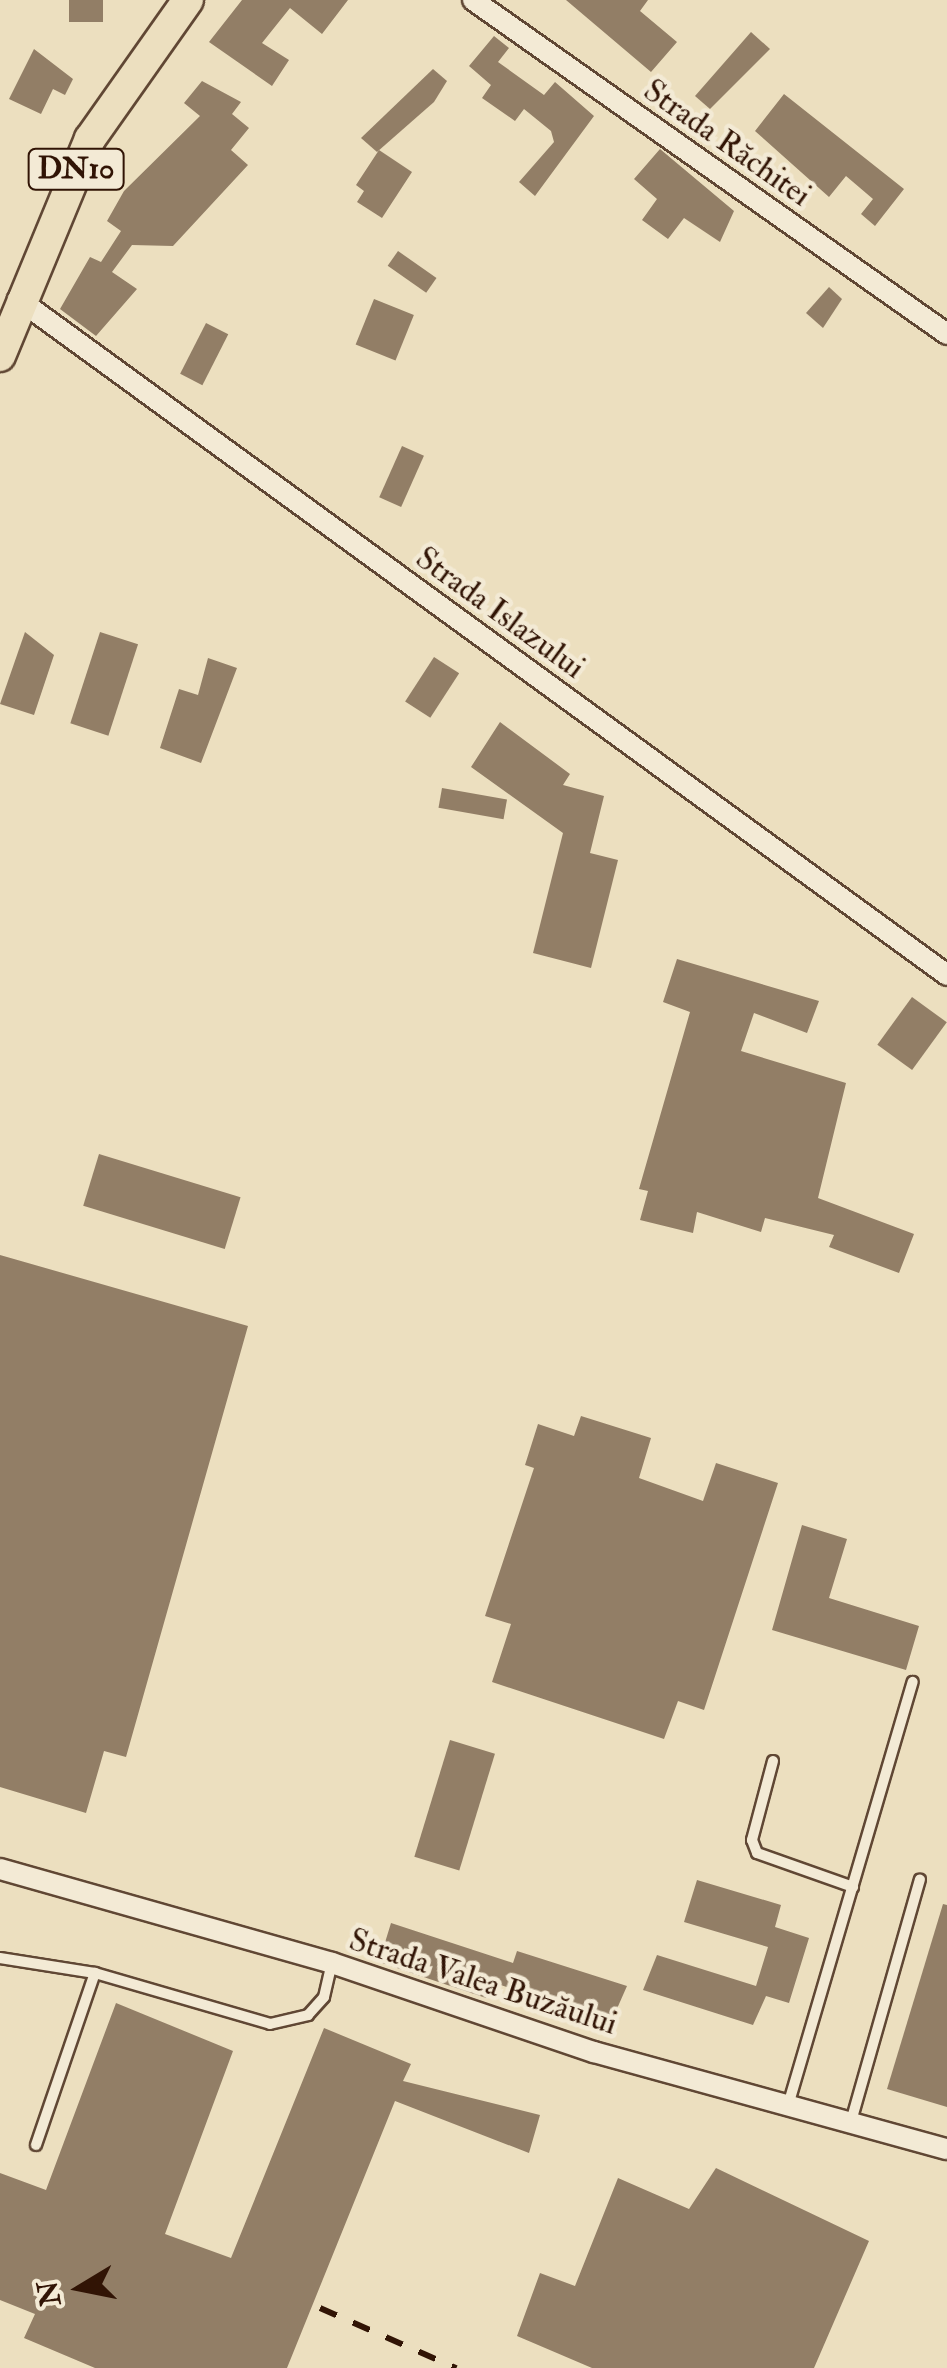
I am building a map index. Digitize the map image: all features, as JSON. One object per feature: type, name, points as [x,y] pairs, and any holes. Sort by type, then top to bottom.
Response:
[{"type":"main road","name":"DN10","points":[[0,356],[18,299],[90,138],[188,0]]},
{"type":"street","name":"Strada Răchitei","points":[[473,0],[947,334]]},
{"type":"street","name":"Strada Islazului","points":[[18,299],[947,976]]},
{"type":"street","name":"Strada Valea Buzăului","points":[[0,1870],[332,1963],[594,2052],[852,2118],[947,2148]]},
{"type":"lane","points":[[789,2102],[913,1682]]},
{"type":"lane","points":[[773,1761],[756,1853],[853,1887]]},
{"type":"lane","points":[[852,2118],[920,1879]]},
{"type":"lane","points":[[0,1958],[95,1973],[270,2024],[308,2014],[324,1997],[332,1963]]},
{"type":"lane","points":[[36,2145],[95,1973]]},
{"type":"building","points":[[69,0],[103,0],[103,22],[69,22]]},
{"type":"building","points":[[242,0],[348,0],[322,34],[290,8],[262,43],[289,60],[272,86],[209,42]]},
{"type":"building","points":[[566,0],[648,0],[640,11],[677,42],[651,72]]},
{"type":"building","points":[[751,32],[770,49],[710,109],[695,96]]},
{"type":"building","points":[[494,36],[509,48],[498,62],[544,95],[555,82],[594,116],[535,196],[519,182],[554,142],[551,131],[524,109],[515,121],[482,98],[491,85],[469,66]]},
{"type":"building","points":[[34,49],[73,79],[65,95],[53,89],[41,114],[9,99]]},
{"type":"building","points":[[433,69],[447,81],[434,102],[377,152],[361,138]]},
{"type":"building","points":[[202,81],[241,102],[232,114],[249,128],[231,150],[248,165],[173,246],[132,245],[112,272],[137,289],[96,336],[60,309],[90,257],[101,262],[121,231],[107,221],[124,191],[200,116],[184,103]]},
{"type":"building","points":[[784,94],[904,189],[875,226],[861,214],[873,199],[846,176],[829,197],[755,131]]},
{"type":"building","points":[[660,149],[734,211],[720,242],[684,218],[668,239],[642,220],[657,199],[634,179]]},
{"type":"building","points":[[379,150],[412,172],[382,218],[357,202],[364,191],[356,185]]},
{"type":"building","points":[[398,251],[437,278],[426,293],[388,266]]},
{"type":"building","points":[[829,287],[842,299],[823,328],[806,313]]},
{"type":"building","points":[[374,299],[414,315],[396,361],[356,344]]},
{"type":"building","points":[[206,323],[228,334],[202,385],[180,374]]},
{"type":"building","points":[[402,446],[424,456],[401,507],[379,497]]},
{"type":"building","points":[[25,632],[54,655],[34,715],[0,704]]},
{"type":"building","points":[[100,632],[138,644],[108,736],[70,723]]},
{"type":"building","points":[[434,657],[459,673],[430,718],[405,701]]},
{"type":"building","points":[[208,658],[237,668],[201,763],[160,748],[179,689],[198,695]]},
{"type":"building","points":[[500,722],[570,774],[563,785],[604,796],[590,853],[618,860],[591,968],[533,953],[563,833],[471,767]]},
{"type":"building","points":[[442,788],[507,799],[504,819],[439,808]]},
{"type":"building","points":[[677,959],[819,1001],[807,1033],[754,1013],[741,1051],[846,1083],[818,1198],[914,1234],[899,1273],[829,1247],[834,1235],[765,1218],[761,1232],[697,1212],[693,1233],[640,1220],[648,1191],[639,1189],[690,1012],[663,1002]]},
{"type":"building","points":[[912,997],[947,1022],[912,1070],[877,1045]]},
{"type":"building","points":[[99,1154],[241,1197],[225,1249],[83,1206]]},
{"type":"building","points":[[0,1255],[248,1326],[126,1757],[104,1751],[86,1813],[0,1787]]},
{"type":"building","points":[[581,1416],[651,1438],[639,1478],[703,1501],[716,1463],[778,1483],[704,1710],[678,1701],[664,1739],[492,1682],[511,1624],[485,1616],[534,1468],[525,1465],[538,1424],[574,1436]]},
{"type":"building","points":[[802,1525],[847,1539],[829,1598],[919,1626],[906,1670],[772,1630]]},
{"type":"building","points":[[450,1740],[495,1754],[459,1870],[414,1857]]},
{"type":"building","points":[[697,1880],[781,1905],[775,1927],[809,1938],[789,2003],[766,1996],[753,2025],[643,1990],[657,1955],[756,1986],[768,1947],[684,1922]]},
{"type":"building","points":[[943,1904],[947,1905],[947,2107],[887,2089]]},
{"type":"building","points":[[391,1923],[513,1963],[517,1951],[627,1986],[612,2020],[491,1982],[486,1998],[379,1962]]},
{"type":"building","points":[[116,2003],[233,2051],[165,2234],[231,2258],[324,2028],[411,2064],[403,2081],[540,2115],[529,2153],[395,2101],[287,2368],[95,2368],[24,2338],[35,2314],[0,2300],[0,2173],[46,2190]]},
{"type":"building","points":[[716,2168],[869,2241],[814,2368],[592,2368],[517,2336],[540,2273],[575,2286],[618,2178],[689,2209]]},
{"type":"railway","points":[[320,2308],[456,2368]]}]
